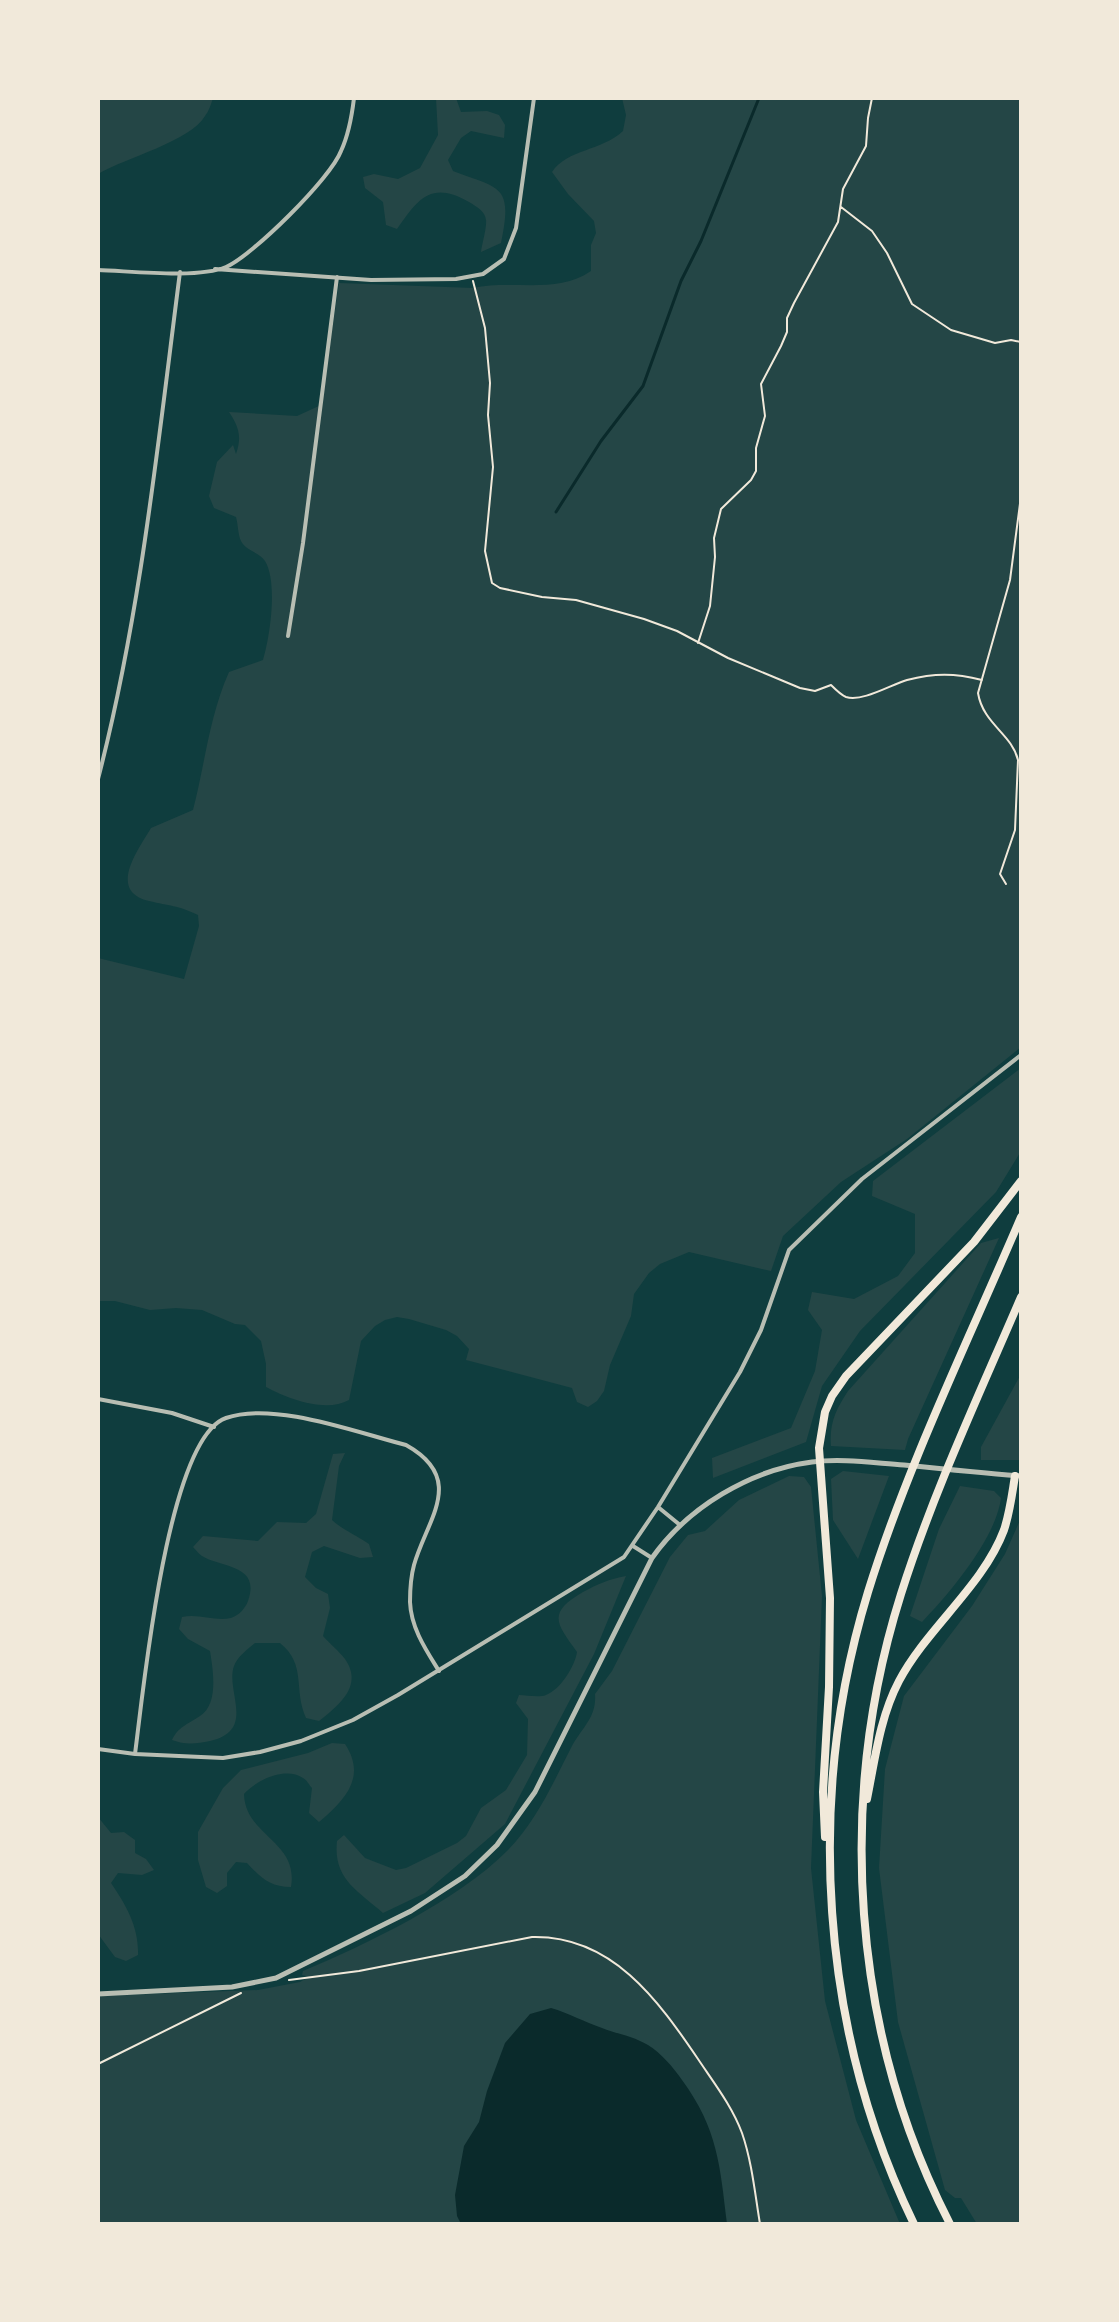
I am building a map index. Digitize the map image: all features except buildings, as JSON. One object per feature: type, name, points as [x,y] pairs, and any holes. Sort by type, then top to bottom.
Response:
[{"type":"highway","points":[[914,2224],[886,2158],[856,2061],[837,1961],[823,1800],[829,1696],[830,1589],[819,1461],[823,1420],[840,1383],[974,1242],[1021,1181]]},
{"type":"highway","points":[[831,1893],[830,1825],[834,1757],[844,1691],[862,1614],[903,1496],[1021,1217]]},
{"type":"highway","points":[[950,2224],[909,2126],[881,2028],[865,1929],[862,1827],[870,1727],[897,1606],[935,1500],[1021,1297]]},
{"type":"highway","points":[[862,1827],[881,1728],[896,1687],[916,1655],[993,1552],[1006,1522],[1018,1476]]},
{"type":"street","points":[[98,270],[202,272],[226,267],[246,254],[327,175],[341,152],[354,98]]},
{"type":"street","points":[[215,269],[337,277],[456,279],[483,274],[504,259],[516,228],[534,98]]},
{"type":"street","points":[[98,779],[121,680],[153,488],[180,272]]},
{"type":"street","points":[[288,636],[337,277]]},
{"type":"street","points":[[98,1749],[223,1758],[301,1741],[366,1713],[612,1566],[633,1546],[740,1372],[761,1330],[789,1250],[862,1179],[1021,1055]]},
{"type":"street","points":[[98,1399],[172,1413],[214,1427]]},
{"type":"street","points":[[135,1754],[170,1528],[185,1474],[200,1444],[226,1418],[256,1414],[291,1415],[406,1445],[421,1454],[436,1476],[439,1492],[432,1525],[413,1567],[410,1605],[422,1643],[439,1671]]},
{"type":"street","points":[[98,1994],[223,1988],[261,1983],[291,1972],[429,1901],[465,1876],[497,1845],[540,1783],[652,1558],[680,1525],[717,1498],[750,1480],[791,1466],[819,1461],[883,1463],[1018,1476]]},
{"type":"street","points":[[658,1507],[680,1525]]},
{"type":"street","points":[[633,1546],[652,1558]]},
{"type":"path","points":[[697,644],[710,606],[714,538],[721,509],[751,480],[756,471],[756,448],[765,416],[761,384],[787,332],[787,318],[794,303],[838,222],[843,189],[866,146],[872,98]]},
{"type":"path","points":[[841,207],[872,231],[887,253],[912,304],[951,330],[995,343],[1021,342]]},
{"type":"path","points":[[472,276],[485,328],[489,369],[488,415],[493,467],[485,551],[492,583],[500,588],[576,600],[632,615],[677,631],[697,644],[800,688],[815,691],[831,685],[845,697],[861,697],[910,679],[935,675],[957,673],[982,680]]},
{"type":"path","points":[[1006,884],[1000,874],[1015,830],[1018,760],[1016,752],[980,707],[978,693],[1010,580],[1021,496]]},
{"type":"path","points":[[282,1981],[359,1971],[532,1937],[558,1938],[597,1952],[633,1976],[657,2001],[732,2111],[747,2149],[760,2224]]},
{"type":"path","points":[[98,2064],[261,1983]]},
{"type":"shaded area","points":[[98,98],[213,98],[205,116],[186,133],[98,174]]},
{"type":"shaded area","points":[[436,98],[456,98],[461,112],[487,111],[499,115],[505,125],[504,138],[471,131],[461,138],[448,160],[453,171],[492,186],[504,199],[501,243],[481,252],[485,217],[469,202],[445,193],[427,196],[419,201],[397,229],[386,225],[383,202],[365,188],[363,177],[374,174],[398,179],[420,168],[438,135]]},
{"type":"shaded area","points":[[622,98],[1021,98],[1021,1047],[907,1139],[841,1182],[783,1236],[771,1271],[689,1252],[660,1264],[649,1273],[634,1294],[631,1316],[610,1365],[604,1391],[588,1407],[577,1402],[572,1388],[466,1360],[469,1349],[457,1336],[397,1317],[375,1326],[361,1341],[349,1400],[329,1405],[307,1403],[266,1387],[266,1364],[261,1341],[245,1325],[202,1310],[150,1310],[115,1301],[98,1301],[98,958],[184,979],[199,926],[198,915],[136,896],[130,888],[129,869],[151,828],[193,810],[212,723],[229,672],[263,660],[268,638],[272,595],[269,570],[265,561],[241,541],[236,517],[214,508],[209,496],[217,462],[233,445],[236,454],[238,448],[238,432],[229,412],[297,416],[321,405],[339,283],[473,288],[549,285],[563,283],[591,271],[591,245],[596,233],[594,221],[552,172],[566,159],[605,143],[623,131],[626,115]]},
{"type":"shaded area","points":[[1021,1068],[1021,1151],[996,1192],[860,1331],[822,1386],[806,1442],[713,1478],[712,1458],[791,1428],[815,1371],[822,1330],[808,1310],[812,1292],[854,1299],[898,1276],[915,1253],[915,1214],[872,1196],[873,1181]]},
{"type":"shaded area","points":[[999,1238],[905,1450],[831,1446],[834,1417],[848,1391],[981,1243]]},
{"type":"shaded area","points":[[1021,1374],[1021,1460],[981,1460],[981,1447]]},
{"type":"shaded area","points":[[345,1453],[339,1466],[332,1520],[369,1544],[373,1557],[360,1558],[324,1546],[312,1552],[305,1577],[328,1594],[330,1608],[323,1636],[343,1656],[350,1669],[352,1678],[346,1694],[319,1721],[306,1718],[297,1669],[288,1651],[280,1643],[255,1643],[234,1666],[236,1719],[232,1728],[224,1736],[205,1742],[172,1740],[181,1729],[206,1711],[213,1686],[210,1651],[188,1639],[179,1629],[182,1617],[231,1618],[245,1607],[251,1589],[244,1574],[202,1556],[193,1547],[203,1536],[258,1541],[277,1522],[306,1523],[316,1514],[333,1454]]},
{"type":"shaded area","points":[[843,1471],[889,1476],[858,1559],[833,1520],[831,1479]]},
{"type":"shaded area","points":[[789,1476],[804,1477],[811,1487],[822,1596],[811,1868],[825,2001],[856,2120],[900,2224],[98,2224],[98,1996],[258,1990],[300,1982],[309,1977],[302,1975],[303,1971],[410,1920],[487,1869],[517,1840],[543,1802],[594,1710],[595,1694],[612,1671],[670,1557],[688,1535],[705,1531],[739,1500]]},
{"type":"shaded area","points":[[960,1486],[994,1491],[1001,1498],[997,1514],[970,1564],[922,1622],[910,1616],[939,1529]]},
{"type":"shaded area","points":[[1021,1518],[1021,2224],[977,2224],[961,2198],[955,2198],[945,2190],[898,2022],[879,1868],[885,1769],[904,1696],[972,1606],[1005,1554]]},
{"type":"shaded area","points":[[626,1576],[594,1654],[505,1824],[425,1893],[383,1913],[343,1874],[337,1841],[344,1835],[365,1858],[396,1870],[406,1868],[466,1836],[481,1808],[506,1790],[527,1755],[528,1719],[516,1703],[519,1695],[546,1695],[561,1683],[573,1664],[577,1652],[560,1626],[560,1613],[564,1606],[583,1592]]},
{"type":"shaded area","points":[[332,1743],[345,1744],[354,1767],[353,1777],[344,1796],[319,1822],[309,1813],[312,1788],[296,1775],[279,1774],[255,1784],[244,1794],[253,1820],[287,1859],[291,1887],[272,1883],[247,1863],[236,1862],[227,1873],[227,1886],[217,1893],[206,1887],[198,1860],[198,1832],[223,1788],[241,1770],[308,1753]]},
{"type":"shaded area","points":[[98,1817],[111,1833],[124,1832],[135,1840],[135,1853],[146,1859],[154,1870],[142,1875],[118,1873],[111,1883],[134,1926],[138,1945],[138,1955],[126,1961],[115,1957],[98,1934]]},
{"type":"shaded area","points":[[551,2008],[642,2042],[658,2052],[675,2070],[694,2098],[710,2132],[719,2166],[727,2224],[461,2224],[455,2195],[464,2146],[479,2122],[505,2043],[530,2014]]},
{"type":"waterway","points":[[556,512],[601,441],[643,386],[681,281],[701,241],[759,98]]}]
